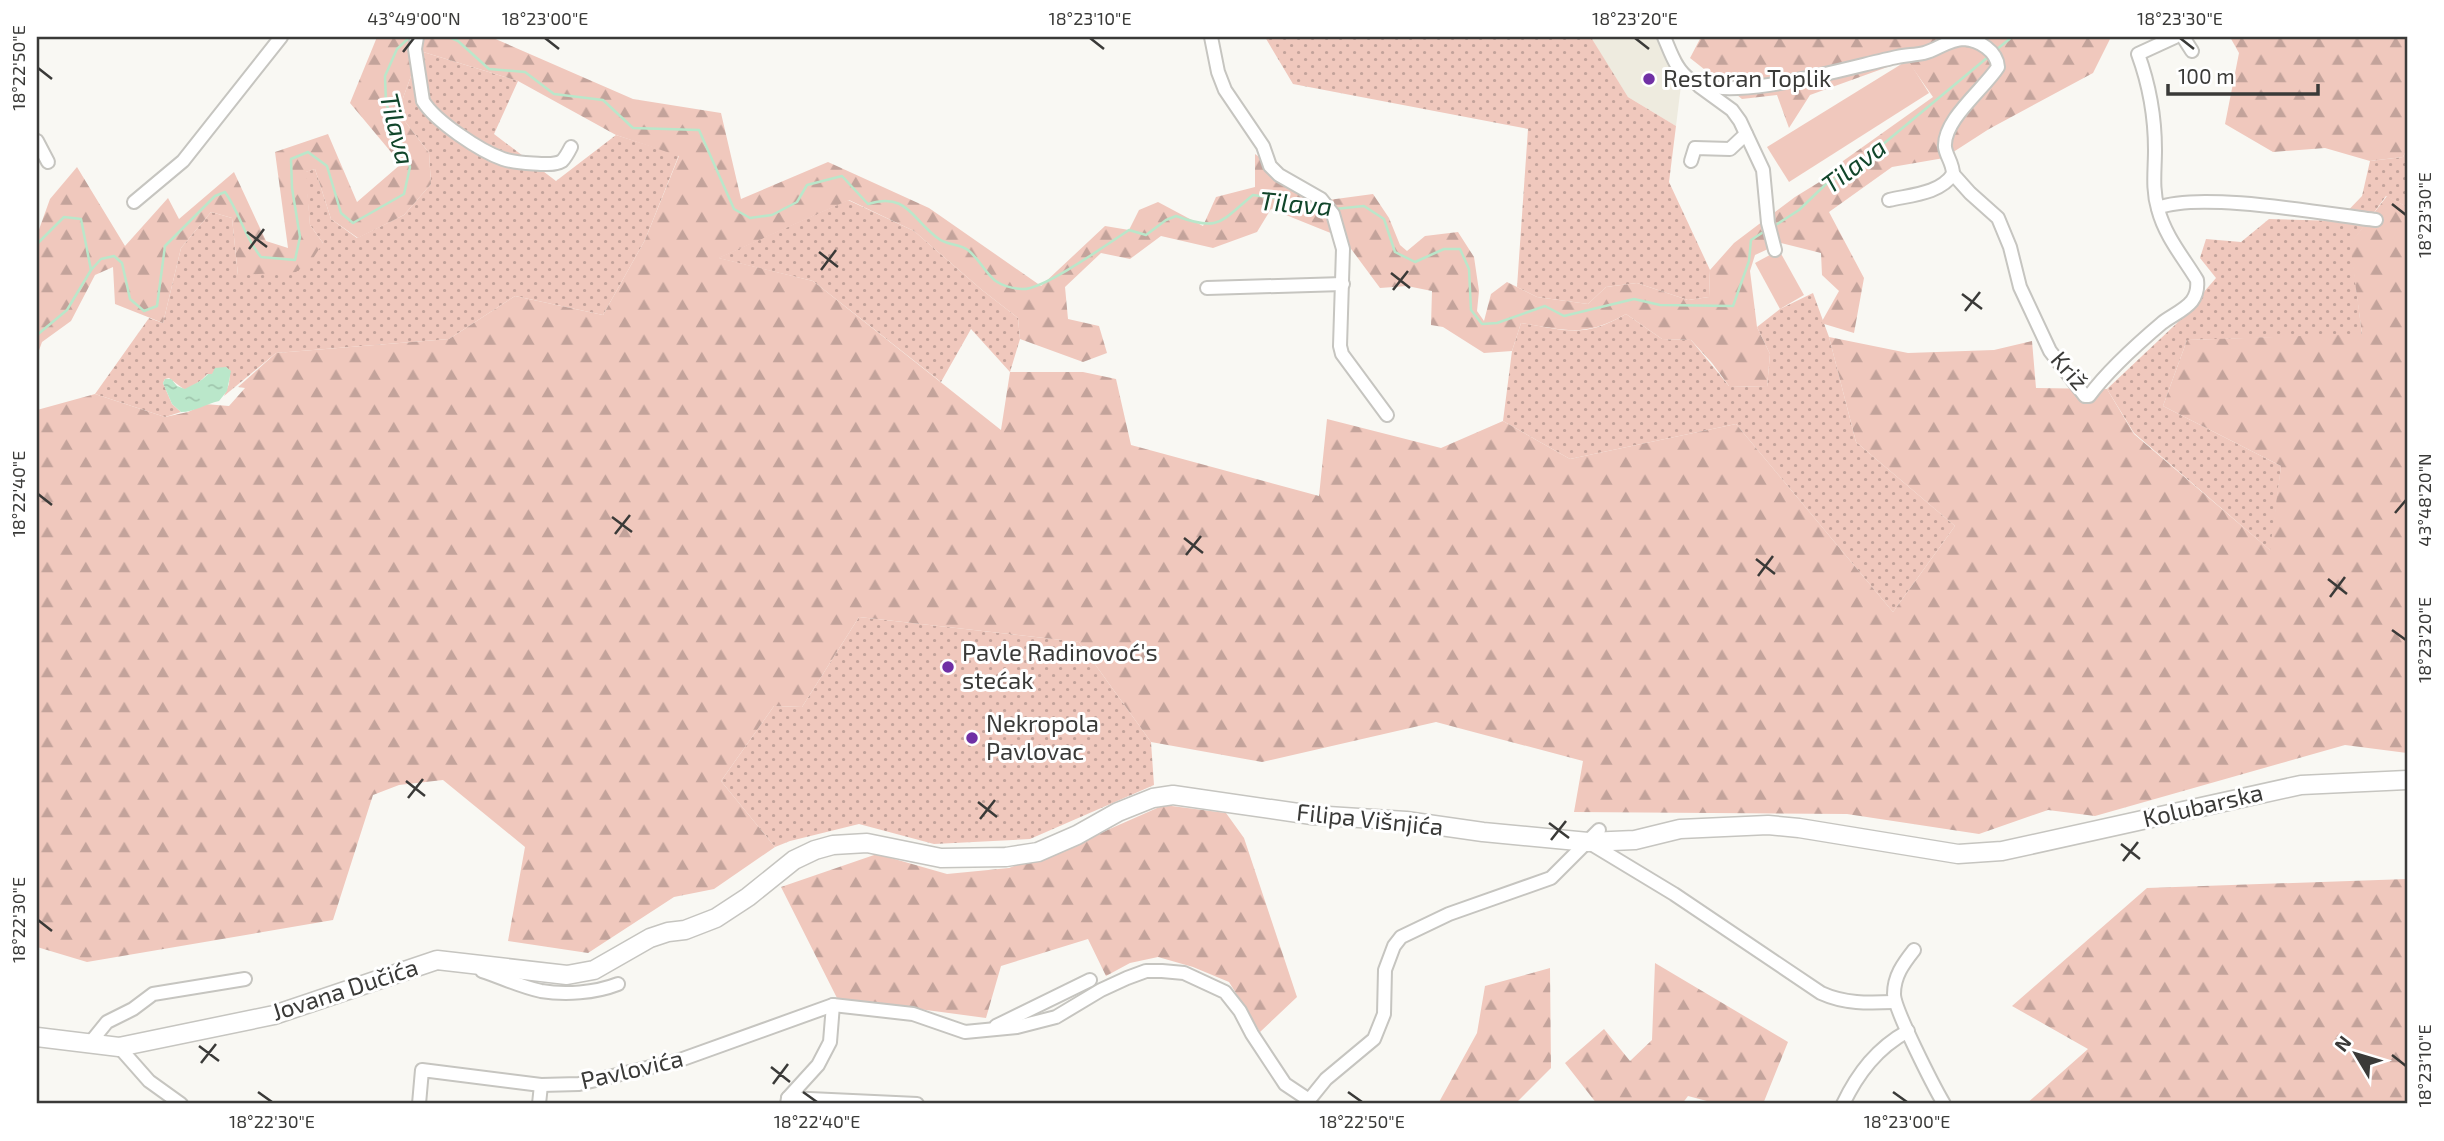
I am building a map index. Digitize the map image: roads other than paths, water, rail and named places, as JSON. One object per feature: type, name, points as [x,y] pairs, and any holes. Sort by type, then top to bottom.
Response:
[{"type":"main road","name":"Kolubarska","points":[[1593,836],[1635,840],[1680,829],[1768,825],[1958,854],[2002,851],[2301,785],[2407,780]]},
{"type":"main road","name":"Filipa Višnjića","points":[[1153,798],[1173,794],[1312,815],[1406,821],[1483,832],[1593,836]]},
{"type":"main road","name":"Jovana Dučića","points":[[37,1037],[119,1047],[274,1015],[437,960],[567,975],[594,970],[650,938],[685,930],[716,918],[748,897],[794,860],[816,850],[833,845],[867,843],[941,858],[1006,857],[1038,852],[1077,835],[1118,812],[1153,798]]},
{"type":"street","points":[[134,202],[183,161],[281,37]]},
{"type":"street","points":[[1211,37],[1218,72],[1225,90],[1263,146],[1270,166],[1279,175],[1321,199],[1331,210],[1343,249],[1342,354],[1387,415]]},
{"type":"street","points":[[1664,37],[1679,70],[1732,110],[1746,134],[1763,170],[1775,250]]},
{"type":"street","name":"Križ","points":[[1953,174],[1998,218],[2010,247],[2020,287],[2050,351],[2085,396],[2089,396],[2100,380],[2172,316],[2191,303],[2195,296],[2197,280],[2166,232],[2158,208],[2153,184],[2153,118],[2144,70],[2138,54],[2175,37]]},
{"type":"street","points":[[2183,37],[2192,51]]},
{"type":"street","points":[[417,38],[415,49],[423,101],[427,108],[445,123],[484,150],[519,163],[559,163],[571,147]]},
{"type":"street","points":[[1693,81],[1717,88],[1763,85],[1926,53],[1961,39],[1972,41],[1992,53],[1998,67],[1982,90],[1961,110],[1946,139],[1945,149],[1953,165],[1953,174],[1949,181],[1930,191],[1889,200]]},
{"type":"street","points":[[1691,161],[1695,148],[1730,149],[1746,134]]},
{"type":"street","points":[[37,141],[48,162]]},
{"type":"street","points":[[2158,208],[2169,204],[2225,203],[2376,220]]},
{"type":"street","points":[[1207,288],[1343,284]]},
{"type":"street","points":[[1309,1102],[1326,1079],[1374,1039],[1384,1014],[1385,971],[1394,946],[1401,937],[1449,915],[1550,878],[1593,836],[1821,993],[1838,1001],[1895,1002]]},
{"type":"street","points":[[1914,950],[1902,965],[1896,979],[1895,1002],[1944,1104]]},
{"type":"street","points":[[459,963],[540,991],[575,993],[618,985]]},
{"type":"street","name":"Pavlovića","points":[[419,1104],[422,1070],[541,1085],[589,1083],[680,1060],[833,1005],[912,1014],[965,1032],[1017,1027],[1056,1017],[1101,990],[1146,971],[1184,973],[1225,992],[1240,1011],[1285,1084],[1309,1102]]},
{"type":"street","points":[[90,1043],[107,1022],[153,994],[245,979]]},
{"type":"street","name":"Pavlovića","points":[[987,1030],[1090,980]]},
{"type":"street","points":[[787,1101],[818,1065],[830,1042],[833,1005]]},
{"type":"street","points":[[1843,1104],[1864,1067],[1891,1041],[1909,1031]]},
{"type":"street","points":[[119,1047],[149,1081],[181,1104]]},
{"type":"street","points":[[539,1104],[541,1085]]},
{"type":"street","points":[[787,1101],[917,1104]]},
{"type":"water","points":[[226,367],[231,371],[227,391],[219,401],[181,412],[172,404],[163,383],[165,379],[171,379],[177,386],[185,389],[212,374],[215,368]]},
{"type":"waterway","name":"Tilava","points":[[37,244],[64,217],[81,219],[91,270],[101,259],[114,256],[122,263],[130,299],[144,311],[157,306],[165,246],[215,196],[225,192],[261,257],[295,260],[300,237],[292,188],[291,159],[308,152],[327,166],[341,213],[353,223],[404,194],[410,167],[386,103],[385,76],[397,49],[410,37]]},
{"type":"waterway","name":"Tilava","points":[[449,37],[458,41],[489,69],[525,72],[554,94],[603,100],[633,128],[699,130],[734,209],[750,218],[772,215],[797,202],[807,185],[842,176],[868,204],[881,201],[901,205],[939,239],[968,250],[995,281],[1010,287],[1032,288],[1075,265],[1129,230],[1146,235],[1176,216],[1202,223],[1219,222],[1253,195],[1321,208]]},
{"type":"waterway","name":"Tilava","points":[[1996,50],[2012,37]]},
{"type":"waterway","name":"Tilava","points":[[1774,226],[1799,210],[1825,185],[1864,160],[1988,57]]},
{"type":"waterway","name":"Tilava","points":[[1335,209],[1364,206],[1384,219],[1395,252],[1415,262],[1444,249],[1460,249],[1469,269],[1471,310],[1482,324],[1497,323],[1545,306],[1564,316],[1634,299],[1660,305],[1733,306],[1749,261],[1751,240],[1765,231]]},
{"type":"waterway","name":"Tilava","points":[[37,335],[67,310],[91,270]]},
{"type":"place","name":"Restoran Toplik","points":[[1649,79]]},
{"type":"place","name":"Pavle Radinovoć's stećak","points":[[948,667]]},
{"type":"place","name":"Nekropola Pavlovac","points":[[972,738]]}]
